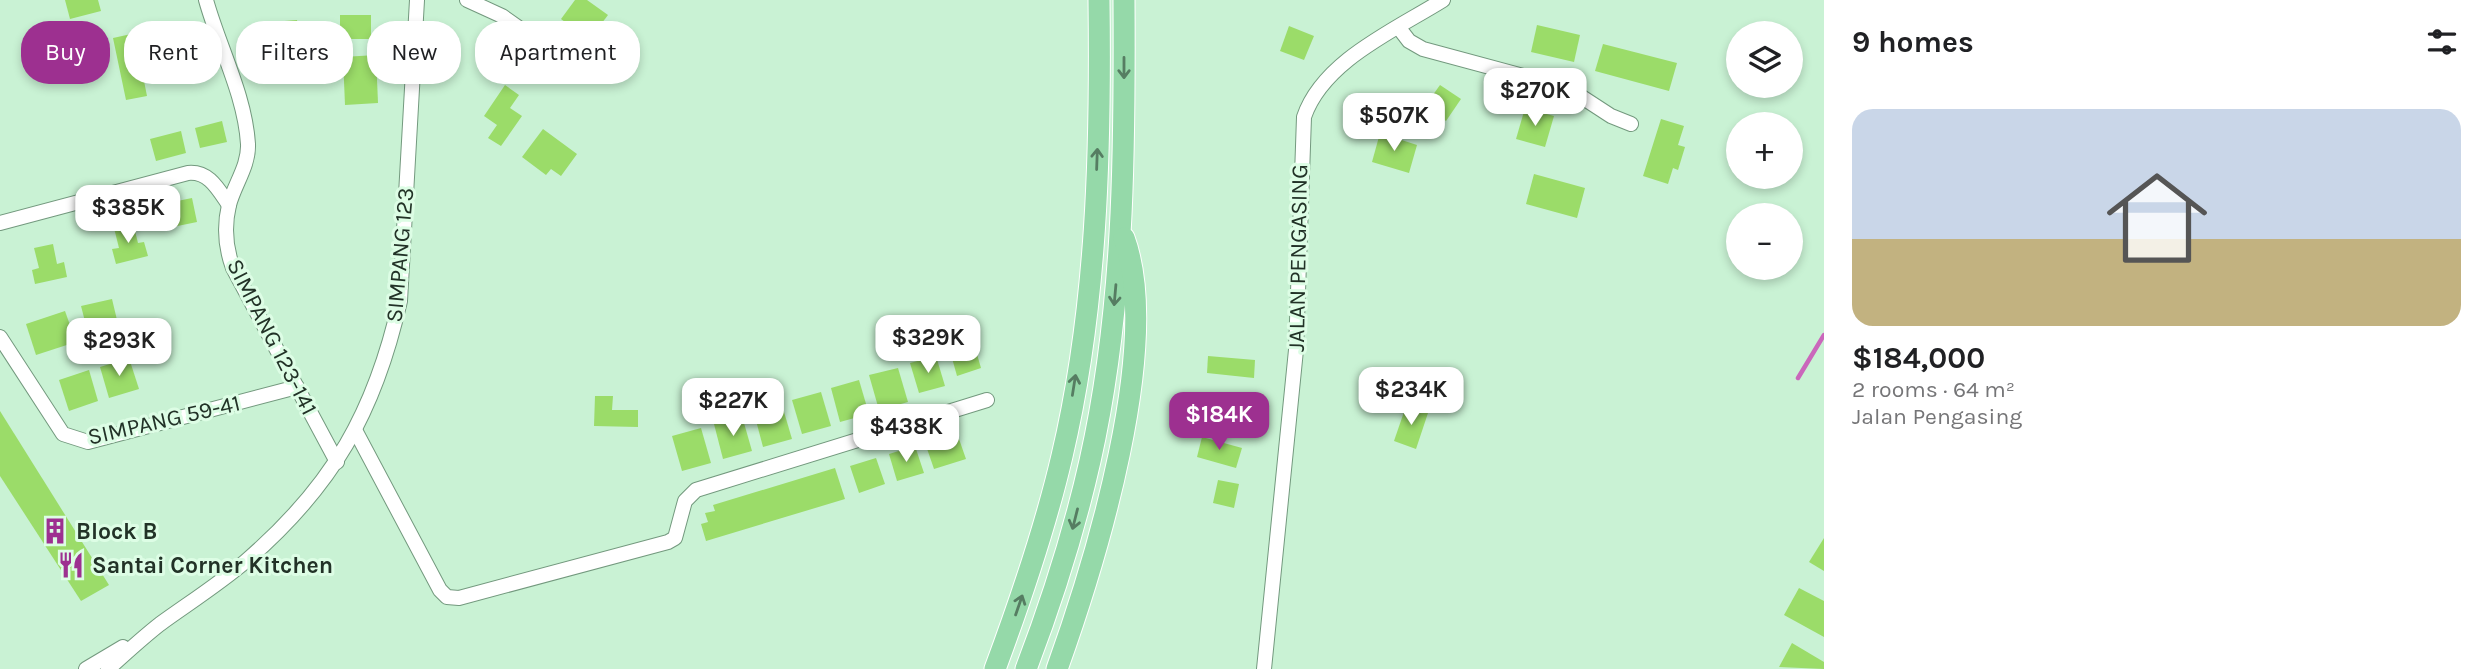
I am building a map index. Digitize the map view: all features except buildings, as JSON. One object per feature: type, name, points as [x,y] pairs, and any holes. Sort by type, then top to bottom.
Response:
[{"type":"highway","points":[[995,669],[1020,603],[1046,519],[1063,453],[1075,381],[1095,218],[1099,0]]},
{"type":"highway","points":[[1026,669],[1070,539],[1090,458],[1114,308],[1121,230],[1124,0]]},
{"type":"highway","points":[[1058,669],[1080,606],[1111,491],[1131,380],[1135,321],[1132,261],[1121,230]]},
{"type":"street","name":"SIMPANG 123-141","points":[[206,0],[245,120],[248,147],[242,174],[229,205],[227,251],[233,268],[337,462]]},
{"type":"street","name":"SIMPANG 123","points":[[108,669],[157,626],[253,554],[305,503],[337,462],[369,405],[389,348],[400,301],[417,0]]},
{"type":"street","points":[[467,0],[509,21]]},
{"type":"street","name":"JALAN PENGASING","points":[[1264,669],[1296,350],[1304,117],[1310,99],[1332,71],[1443,0]]},
{"type":"street","points":[[1399,28],[1409,41],[1423,49],[1568,88],[1611,116],[1631,124]]},
{"type":"street","points":[[0,223],[198,172],[208,177],[229,205]]},
{"type":"street","name":"SIMPANG 59-41","points":[[0,337],[63,434],[74,440],[88,442],[297,387]]},
{"type":"street","points":[[355,430],[440,590],[447,597],[459,598],[668,542],[675,538],[685,501],[696,490],[987,400]]},
{"type":"street","name":"SIMPANG 123","points":[[86,669],[157,626]]},
{"type":"waterway","points":[[1798,378],[1824,335]]},
{"type":"place","name":"Block B","points":[[55,531]]},
{"type":"place","name":"Santai Corner Kitchen","points":[[71,565]]}]
